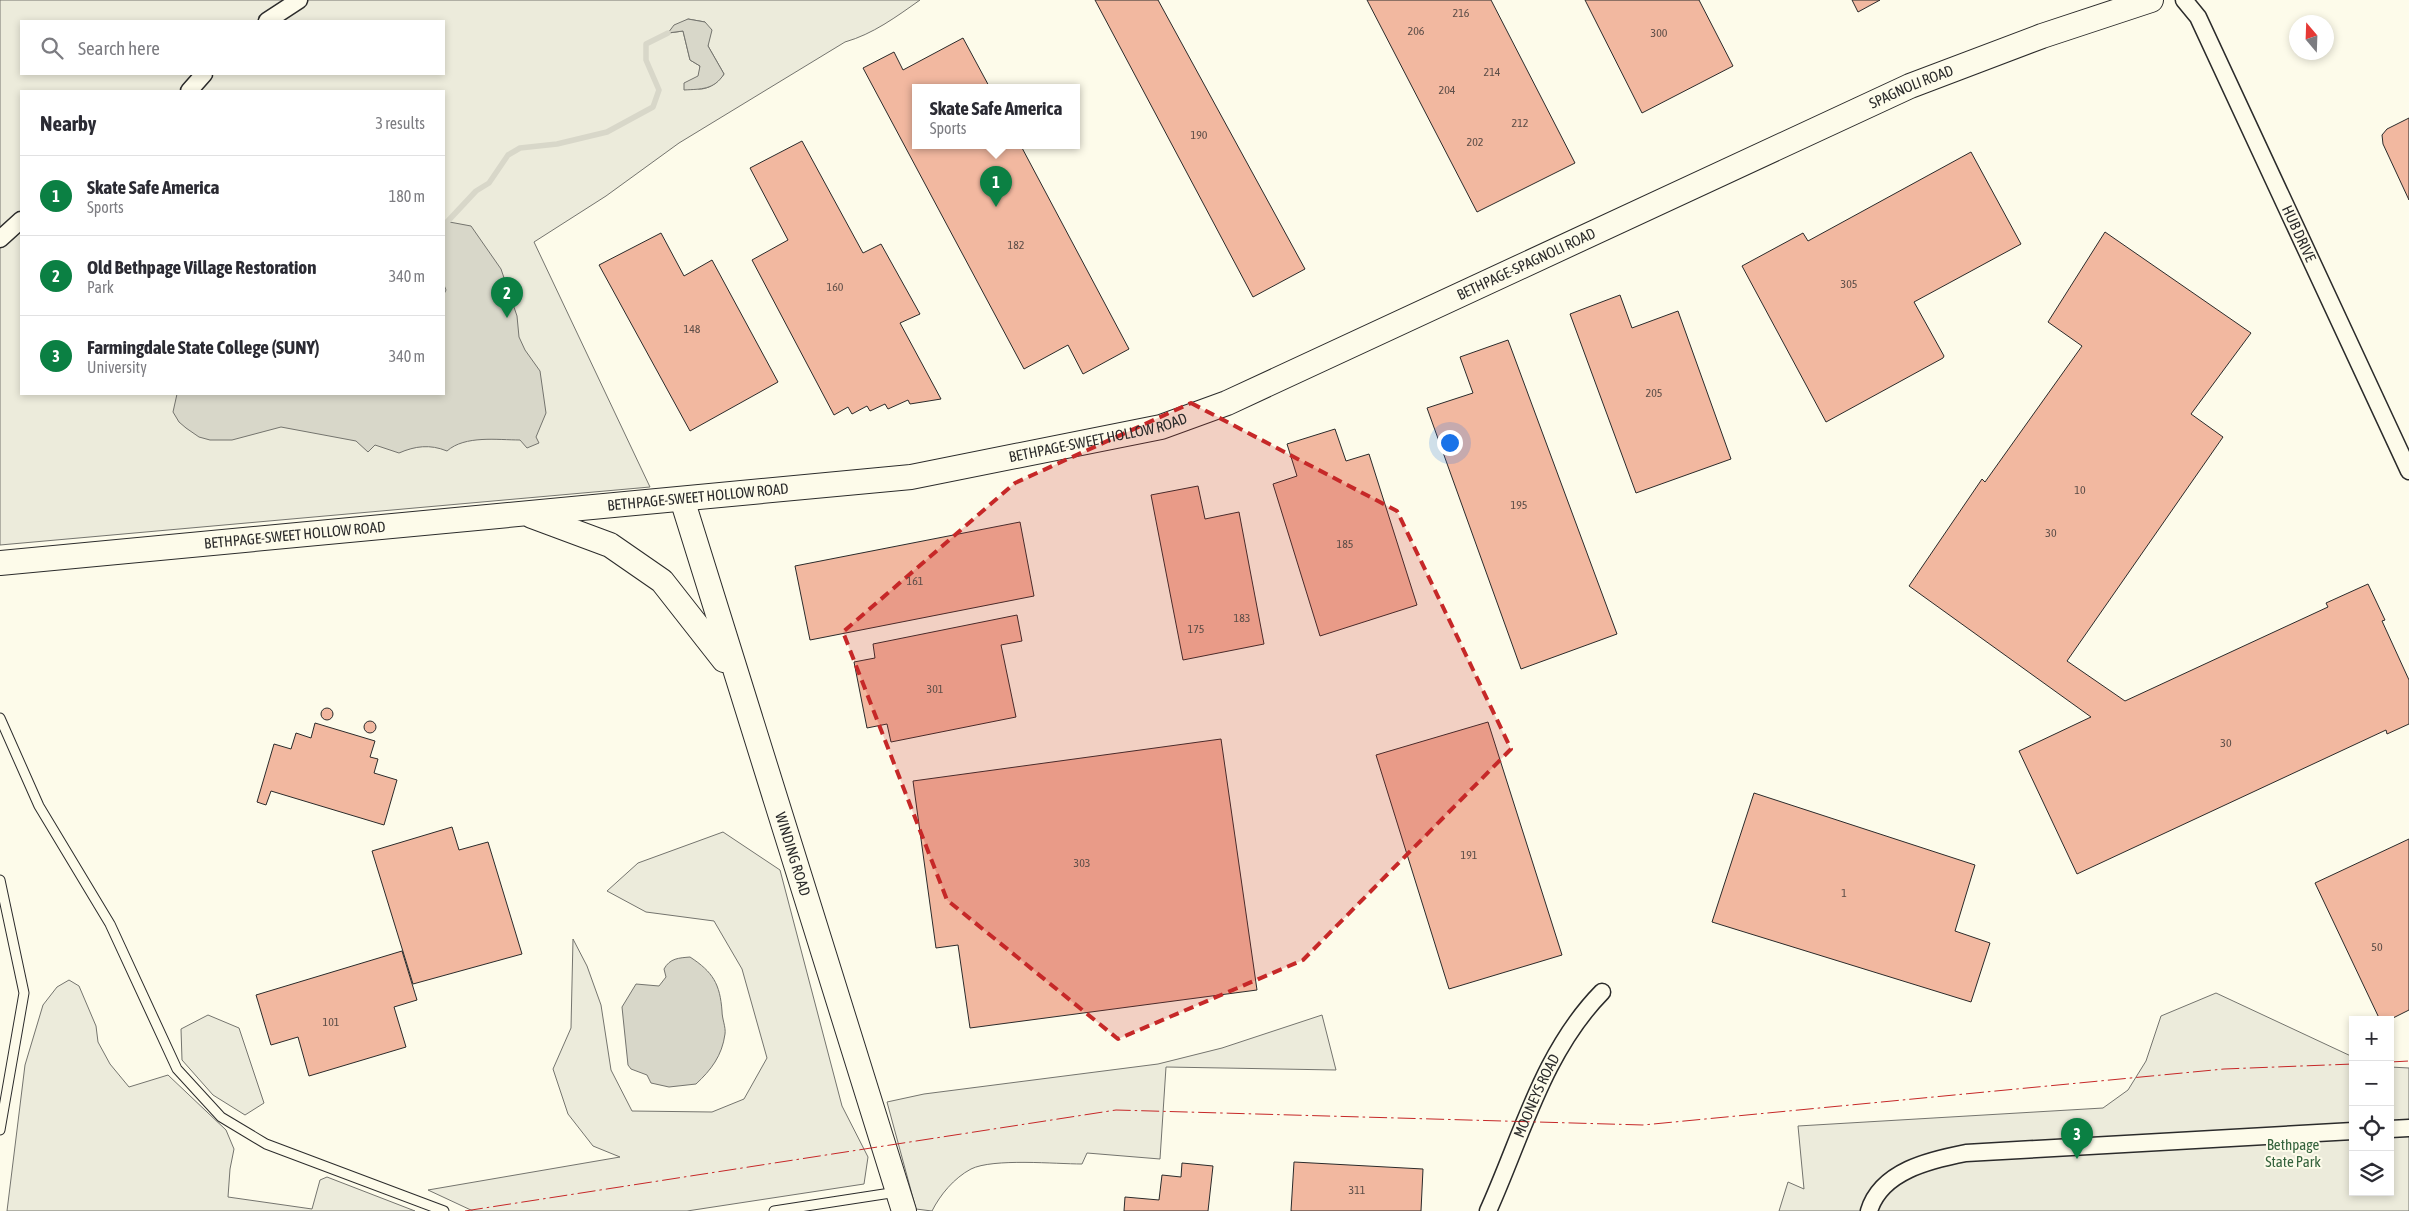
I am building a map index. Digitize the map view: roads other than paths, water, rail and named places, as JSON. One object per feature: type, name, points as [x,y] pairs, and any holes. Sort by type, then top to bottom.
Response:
[{"type":"main road","name":"SPAGNOLI ROAD","points":[[1678,193],[1910,86],[2034,39],[2152,0]]},
{"type":"main road","name":"BETHPAGE-SPAGNOLI ROAD","points":[[1375,334],[1678,193]]},
{"type":"main road","name":"BETHPAGE-SWEET HOLLOW ROAD","points":[[0,563],[911,478],[1161,427],[1212,410],[1375,334]]},
{"type":"main road","name":"WINDING ROAD","points":[[682,499],[900,1201]]},
{"type":"main road","points":[[526,514],[610,545],[662,581],[698,625],[736,677]]},
{"type":"street","points":[[269,20],[299,0]]},
{"type":"street","name":"HUB DRIVE","points":[[2184,0],[2198,17],[2409,471]]},
{"type":"street","points":[[190,90],[203,75]]},
{"type":"street","points":[[0,239],[20,221]]},
{"type":"street","name":"MOONEYS ROAD","points":[[1488,1211],[1551,1062],[1566,1035],[1602,992]]},
{"type":"street","points":[[2394,1129],[2409,1128]]},
{"type":"street","points":[[1869,1211],[1871,1204],[1887,1185],[1909,1169],[1934,1159],[1966,1153],[2349,1131]]},
{"type":"lane","points":[[0,718],[39,806],[110,924],[177,1069],[221,1117],[266,1144],[444,1211]]},
{"type":"lane","points":[[0,880],[24,993],[0,1130]]},
{"type":"lane","points":[[774,1211],[900,1201]]},
{"type":"waterway","points":[[447,222],[476,191],[489,183],[508,155],[520,148],[557,144],[607,132],[653,107],[659,90],[646,60],[646,44],[668,33]]},
{"type":"place","name":"Skate Safe America","points":[[996,207]]},
{"type":"place","name":"Old Bethpage Village Restoration","points":[[507,318]]},
{"type":"place","name":"Farmingdale State College (SUNY)","points":[[2077,1159]]},
{"type":"park label","name":"Bethpage State Park","points":[[2293,1154]]}]
